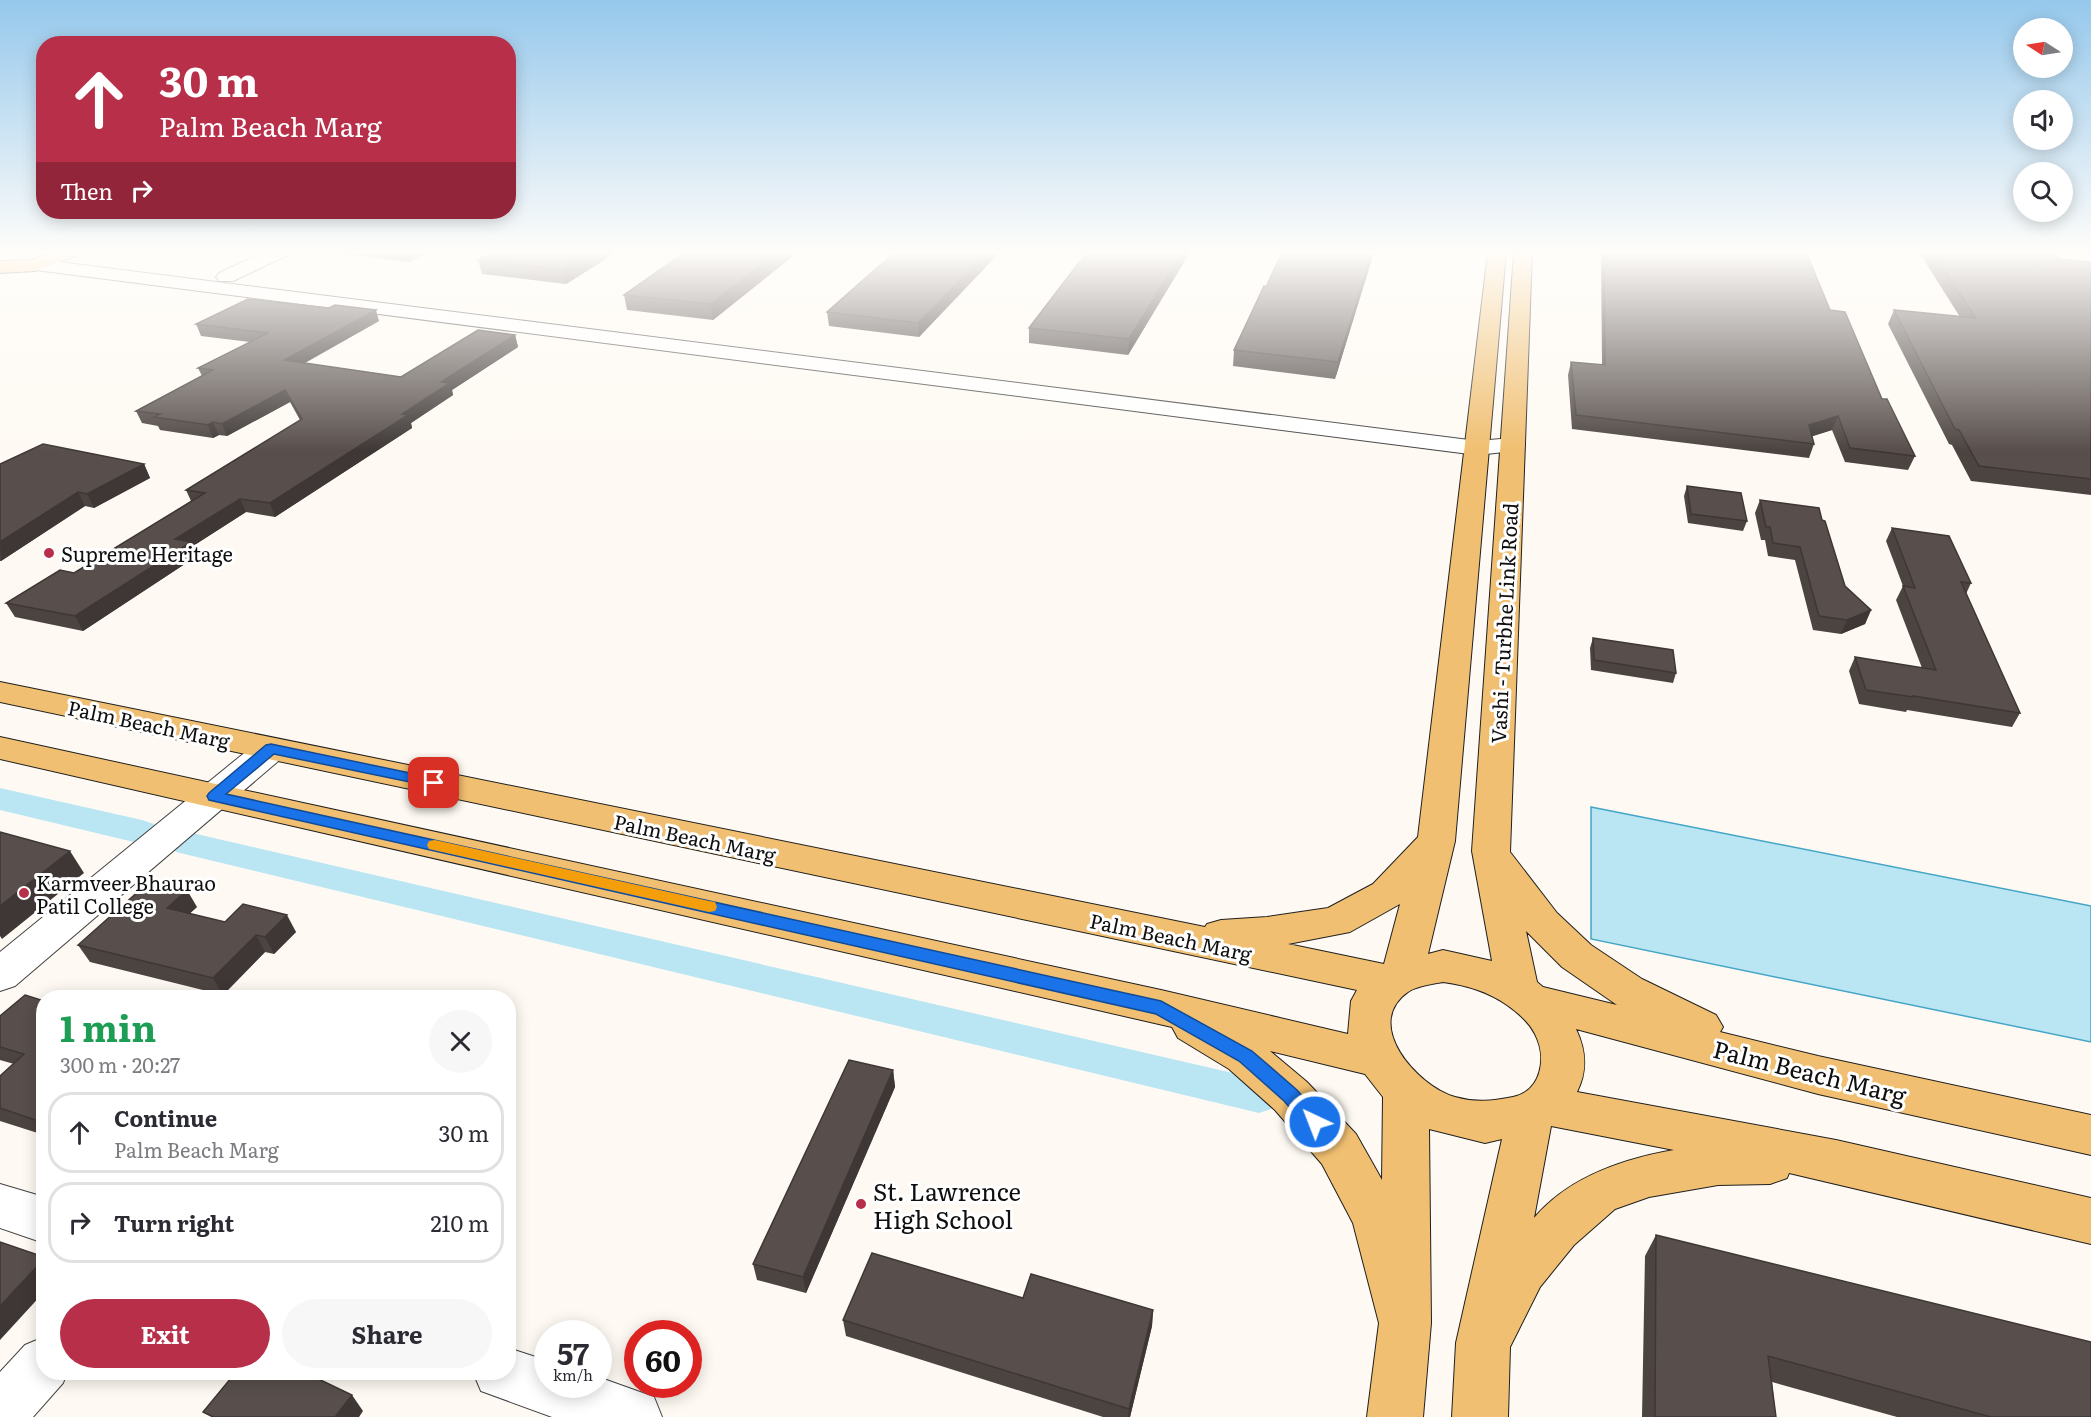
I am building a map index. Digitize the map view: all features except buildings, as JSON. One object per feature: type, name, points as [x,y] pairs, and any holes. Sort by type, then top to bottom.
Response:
[{"type":"main road","name":"Vashi - Turbhe Link Road","points":[[1396,978],[1436,841],[1490,318]]},
{"type":"main road","name":"Vashi - Turbhe Link Road","points":[[1520,318],[1491,851],[1524,995]]},
{"type":"main road","name":"Palm Beach Marg","points":[[0,692],[1180,938],[1396,978]]},
{"type":"main road","points":[[0,748],[1161,1008],[1392,1075]]},
{"type":"main road","points":[[1180,938],[1267,932],[1336,922],[1387,894],[1436,841]]},
{"type":"main road","points":[[1491,851],[1525,901],[1560,942],[1609,981],[1665,1012],[1818,1075]]},
{"type":"main road","points":[[1428,967],[1458,967],[1489,975],[1524,995],[1550,1023],[1561,1048],[1563,1061],[1558,1085],[1537,1108],[1502,1120],[1469,1120],[1435,1110],[1392,1075],[1370,1040],[1370,1013],[1373,1001],[1396,978],[1428,967]]},
{"type":"main road","name":"Palm Beach Marg","points":[[1524,995],[1818,1075],[2091,1135]]},
{"type":"main road","points":[[1161,1008],[1245,1056],[1291,1096],[1339,1149],[1377,1219],[1405,1323]]},
{"type":"main road","points":[[1392,1075],[1405,1323],[1395,1417]]},
{"type":"main road","points":[[1537,1108],[1836,1161],[2091,1221]]},
{"type":"main road","points":[[1480,1417],[1483,1343],[1537,1108]]},
{"type":"main road","points":[[1483,1343],[1522,1270],[1556,1228],[1599,1193],[1649,1176],[1719,1164],[1836,1161]]},
{"type":"street","points":[[470,318],[1477,441]]},
{"type":"street","points":[[540,318],[1513,446]]},
{"type":"street","points":[[0,975],[271,748]]},
{"type":"street","points":[[0,1206],[36,1217]]},
{"type":"street","points":[[0,1413],[36,1373]]},
{"type":"street","points":[[516,1377],[634,1417]]},
{"type":"water","points":[[1591,807],[2091,906],[2091,1042],[1591,939]]},
{"type":"waterway","points":[[0,799],[142,832]]},
{"type":"waterway","points":[[188,844],[1259,1096]]},
{"type":"slow traffic","points":[[435,845],[709,907]]},
{"type":"place","name":"Supreme Heritage","points":[[49,553]]},
{"type":"place","name":"Karmveer Bhaurao Patil College","points":[[24,893]]},
{"type":"place","name":"St. Lawrence High School","points":[[861,1204]]},
{"type":"route","points":[[434,783],[271,748],[214,796],[1161,1008],[1245,1056],[1291,1096],[1315,1122]]}]
